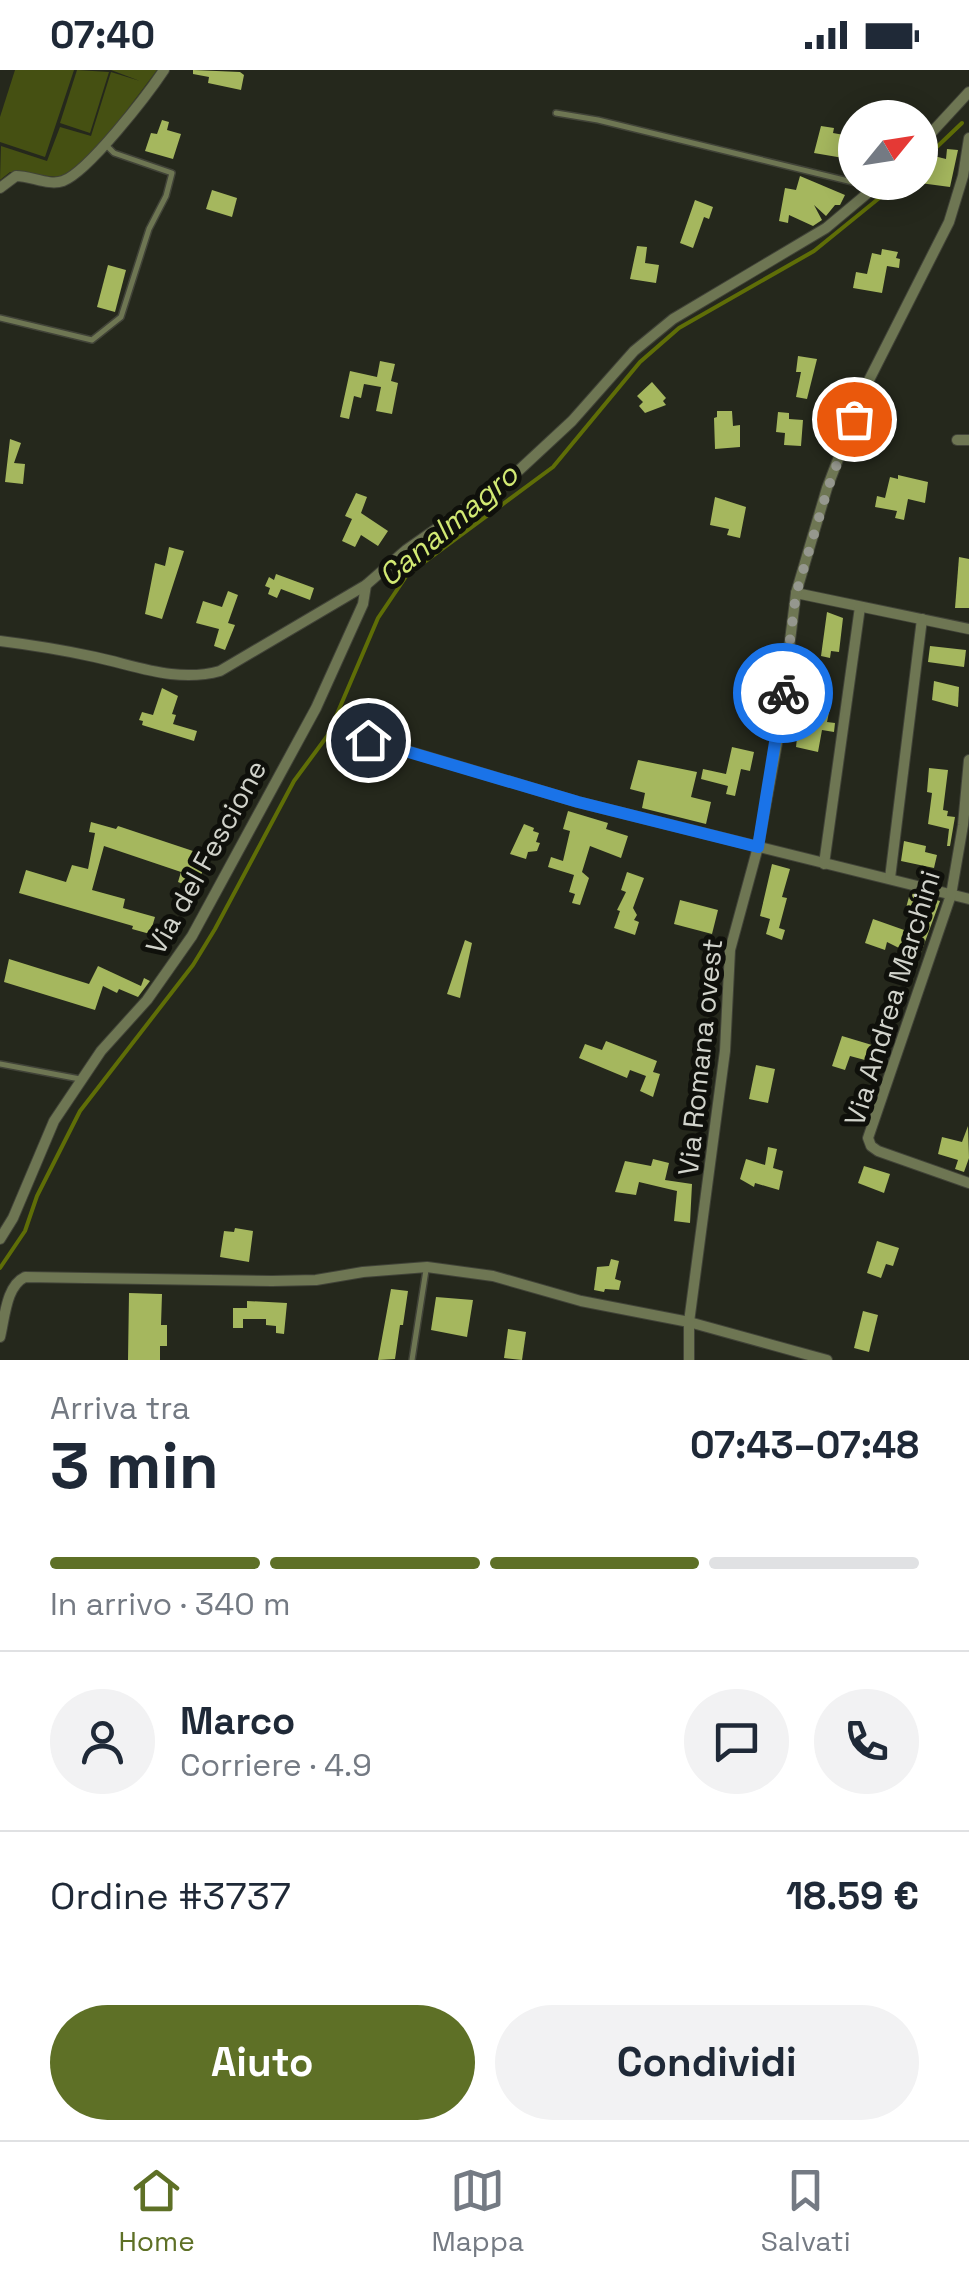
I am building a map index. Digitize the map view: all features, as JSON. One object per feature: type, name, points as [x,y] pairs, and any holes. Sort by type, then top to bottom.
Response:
[{"type":"street","points":[[0,188],[16,176],[52,182],[66,180],[106,144],[164,70]]},
{"type":"street","points":[[938,125],[969,92]]},
{"type":"street","name":"Via Romana ovest","points":[[689,1360],[689,1322],[725,1051],[730,950],[758,847],[777,743],[796,594],[828,488],[867,384],[950,222],[969,138]]},
{"type":"street","points":[[0,641],[176,676],[200,676],[236,662],[366,585],[406,550],[516,474],[572,421],[634,351],[673,320],[826,228],[860,200]]},
{"type":"street","name":"Via del Fescione","points":[[0,1239],[14,1218],[54,1121],[101,1051],[147,1000],[192,936],[316,708],[363,604],[366,585]]},
{"type":"street","points":[[796,594],[969,629]]},
{"type":"street","points":[[824,864],[860,606]]},
{"type":"street","points":[[890,878],[922,619]]},
{"type":"street","points":[[368,740],[578,802],[969,899]]},
{"type":"street","name":"Via Andrea Marchini","points":[[969,760],[951,895],[868,1138],[878,1151],[969,1183]]},
{"type":"street","points":[[0,1337],[12,1290],[25,1276],[272,1281],[427,1267],[493,1276],[581,1302],[689,1322],[827,1360]]},
{"type":"lane","points":[[556,113],[838,176]]},
{"type":"lane","points":[[0,318],[92,340],[121,318],[149,229],[166,196],[172,173],[114,153],[106,144]]},
{"type":"lane","points":[[0,1064],[81,1079]]},
{"type":"lane","points":[[412,1360],[427,1267]]},
{"type":"green space","points":[[15,70],[74,70],[45,157],[0,142],[0,117]]},
{"type":"green space","points":[[77,70],[109,72],[90,133],[60,123]]},
{"type":"green space","points":[[111,70],[157,70],[103,142],[67,178],[10,172],[0,180],[1,146],[47,161],[60,127],[91,136],[111,72],[140,81]]},
{"type":"building","points":[[193,70],[240,72],[244,75],[241,90],[208,83],[209,77],[193,74]]},
{"type":"building","points":[[162,120],[169,122],[167,130],[181,134],[173,159],[145,151],[151,133],[157,134]]},
{"type":"building","points":[[821,126],[834,128],[833,133],[838,134],[838,157],[814,153]]},
{"type":"building","points":[[947,149],[958,150],[950,187],[938,185],[938,157],[946,159]]},
{"type":"building","points":[[800,176],[838,192],[838,200],[842,200],[826,216],[814,205],[822,220],[813,226],[789,215],[788,223],[779,221],[785,188],[796,190]]},
{"type":"building","points":[[212,190],[237,198],[232,217],[206,209]]},
{"type":"building","points":[[695,200],[713,207],[709,219],[704,217],[693,248],[680,243]]},
{"type":"building","points":[[637,246],[647,247],[645,263],[659,265],[656,283],[630,279]]},
{"type":"building","points":[[882,249],[898,252],[896,258],[900,259],[899,268],[887,266],[882,293],[853,288],[856,272],[867,274],[872,253],[881,255]]},
{"type":"building","points":[[108,265],[126,270],[115,312],[97,307]]},
{"type":"building","points":[[798,356],[817,359],[807,399],[796,397],[801,372],[796,372]]},
{"type":"building","points":[[380,361],[395,364],[391,381],[398,383],[392,414],[376,411],[381,387],[364,384],[361,398],[354,396],[349,419],[340,417],[350,371],[377,377]]},
{"type":"building","points":[[652,382],[666,398],[666,405],[645,413],[637,396]]},
{"type":"building","points":[[717,411],[732,411],[733,426],[740,425],[740,447],[715,449]]},
{"type":"building","points":[[778,412],[789,413],[789,419],[803,420],[801,446],[784,445],[785,433],[776,432]]},
{"type":"building","points":[[10,439],[21,443],[14,463],[25,464],[23,484],[5,482]]},
{"type":"building","points":[[898,475],[928,482],[925,503],[908,499],[904,520],[895,518],[897,511],[875,507],[877,496],[885,498],[890,477],[898,479]]},
{"type":"building","points":[[356,493],[367,497],[361,513],[388,531],[378,546],[361,535],[355,547],[342,541],[352,519],[345,516]]},
{"type":"building","points":[[715,497],[746,507],[740,538],[727,535],[729,529],[710,525]]},
{"type":"building","points":[[169,547],[184,551],[162,619],[145,614],[155,563],[165,566]]},
{"type":"building","points":[[959,557],[969,559],[969,608],[955,608]]},
{"type":"building","points":[[276,574],[314,588],[310,600],[281,589],[277,598],[268,594],[270,588],[265,586],[269,577],[274,580]]},
{"type":"building","points":[[228,591],[238,595],[228,623],[235,625],[225,650],[214,646],[219,629],[196,623],[203,601],[222,607]]},
{"type":"building","points":[[827,612],[843,618],[839,652],[831,651],[830,658],[821,656]]},
{"type":"building","points":[[930,646],[966,650],[964,667],[928,662]]},
{"type":"building","points":[[934,681],[959,687],[958,707],[932,700]]},
{"type":"building","points":[[162,688],[178,696],[173,724],[197,731],[194,741],[142,725],[142,712],[153,715]]},
{"type":"building","points":[[802,693],[832,698],[827,722],[835,723],[834,732],[822,730],[818,752],[796,747]]},
{"type":"building","points":[[732,747],[754,752],[750,771],[741,769],[735,796],[726,794],[728,786],[701,779],[703,769],[726,774]]},
{"type":"building","points":[[638,760],[697,772],[691,797],[711,802],[706,824],[642,808],[645,793],[630,789]]},
{"type":"building","points":[[929,768],[948,770],[943,810],[948,811],[947,816],[955,817],[950,846],[949,829],[928,824],[932,793],[927,792]]},
{"type":"building","points":[[568,811],[608,823],[606,829],[628,836],[621,858],[590,846],[582,872],[589,878],[580,905],[572,903],[575,894],[569,892],[574,875],[548,867],[551,857],[563,861],[570,831],[563,829]]},
{"type":"building","points":[[91,822],[116,829],[118,826],[208,856],[196,889],[178,882],[181,872],[104,846],[92,890],[125,899],[123,908],[155,917],[150,934],[19,893],[26,870],[66,882],[72,865],[88,869],[95,833],[89,832]]},
{"type":"building","points":[[524,824],[539,833],[536,842],[540,843],[537,851],[528,852],[526,859],[510,854]]},
{"type":"building","points":[[904,841],[926,846],[925,852],[937,855],[934,868],[901,861]]},
{"type":"building","points":[[772,864],[790,869],[782,897],[787,898],[779,928],[785,930],[782,940],[766,934],[770,919],[760,916]]},
{"type":"building","points":[[627,872],[644,878],[633,908],[637,915],[634,920],[639,922],[635,935],[614,928],[626,892],[621,890]]},
{"type":"building","points":[[910,893],[940,901],[919,958],[887,942],[885,950],[865,943],[873,919],[907,931],[914,910],[906,908]]},
{"type":"building","points":[[680,900],[718,910],[712,934],[674,924]]},
{"type":"building","points":[[465,940],[472,943],[460,998],[447,994]]},
{"type":"building","points":[[9,959],[89,984],[98,966],[141,986],[144,978],[150,981],[138,997],[103,986],[95,1010],[4,982]]},
{"type":"building","points":[[842,1036],[882,1048],[876,1063],[850,1056],[845,1070],[832,1066]]},
{"type":"building","points":[[606,1041],[657,1061],[653,1072],[660,1074],[653,1097],[640,1091],[646,1076],[630,1070],[627,1078],[579,1058],[585,1044],[602,1050]]},
{"type":"building","points":[[756,1065],[775,1069],[768,1103],[749,1099]]},
{"type":"building","points":[[968,1126],[969,1158],[964,1172],[955,1169],[958,1160],[938,1154],[942,1137],[962,1142]]},
{"type":"building","points":[[768,1147],[777,1149],[773,1168],[783,1171],[779,1190],[755,1183],[754,1187],[740,1179],[746,1159],[765,1165]]},
{"type":"building","points":[[653,1159],[669,1163],[665,1180],[692,1184],[690,1223],[674,1221],[677,1191],[639,1182],[636,1195],[615,1192],[625,1161],[651,1166]]},
{"type":"building","points":[[864,1166],[890,1174],[884,1193],[858,1183]]},
{"type":"building","points":[[235,1228],[253,1231],[249,1262],[220,1257],[224,1231],[234,1232]]},
{"type":"building","points":[[877,1241],[899,1248],[893,1266],[886,1264],[881,1278],[867,1273]]},
{"type":"building","points":[[611,1259],[619,1261],[615,1279],[621,1281],[619,1290],[594,1290],[597,1267],[609,1266]]},
{"type":"building","points":[[391,1289],[408,1291],[403,1325],[395,1359],[378,1360]]},
{"type":"building","points":[[129,1293],[162,1294],[161,1325],[167,1325],[167,1346],[160,1346],[160,1360],[128,1360]]},
{"type":"building","points":[[436,1297],[473,1300],[467,1337],[431,1330]]},
{"type":"building","points":[[247,1301],[287,1303],[284,1334],[276,1333],[276,1326],[266,1325],[266,1319],[243,1319],[243,1328],[233,1328],[233,1308],[247,1308]]},
{"type":"building","points":[[863,1311],[878,1315],[869,1352],[854,1348]]},
{"type":"building","points":[[508,1329],[526,1332],[522,1360],[504,1358]]},
{"type":"waterway","name":"Canalmagro","points":[[938,146],[962,123]]},
{"type":"waterway","name":"Canalmagro","points":[[0,1268],[25,1231],[37,1196],[80,1111],[193,965],[215,929],[294,781],[328,735],[378,618],[407,575],[553,467],[640,362],[679,328],[814,251],[877,200]]},
{"type":"way so far","points":[[783,693],[796,594],[854,419]]},
{"type":"route","points":[[368,740],[578,802],[758,847],[783,693]]}]
